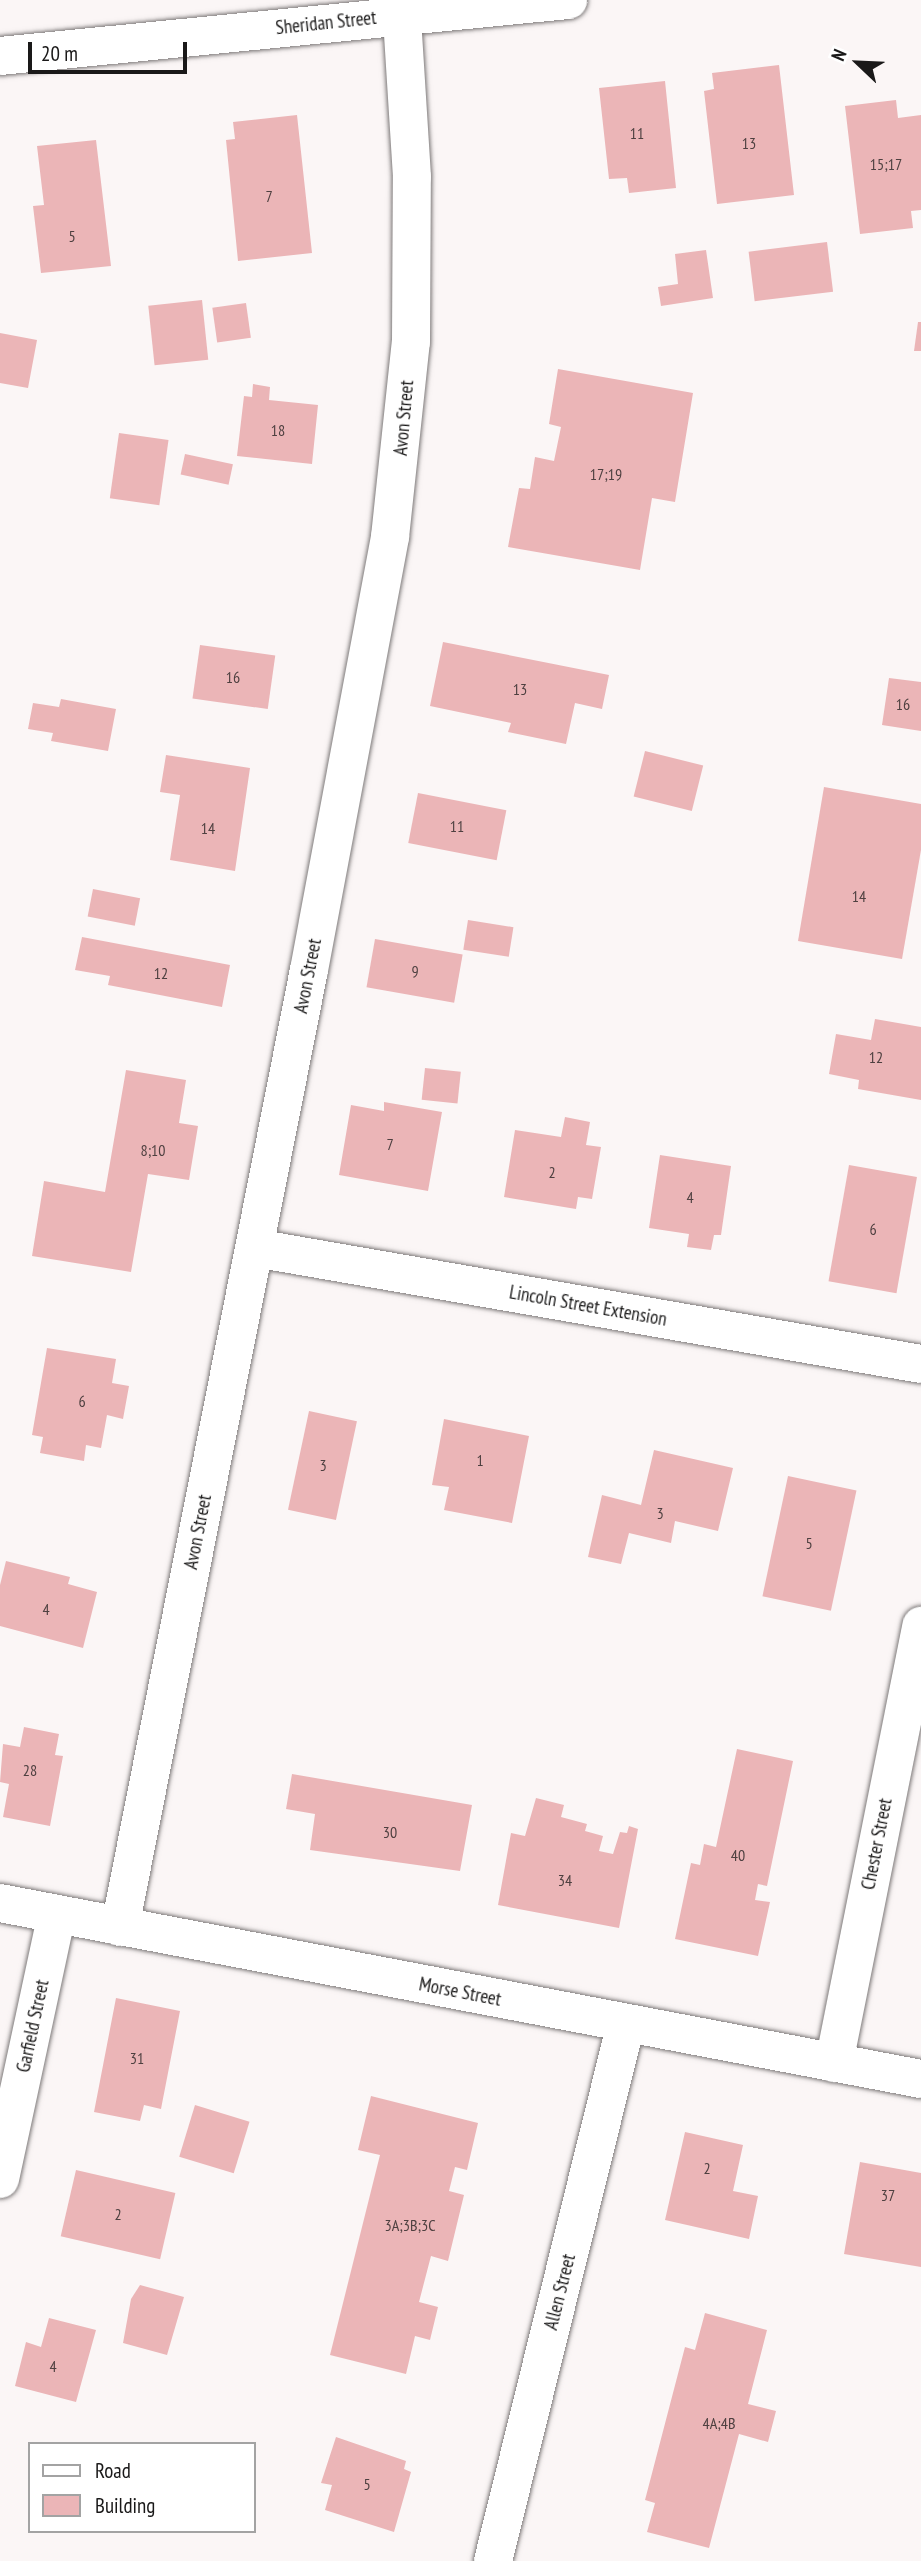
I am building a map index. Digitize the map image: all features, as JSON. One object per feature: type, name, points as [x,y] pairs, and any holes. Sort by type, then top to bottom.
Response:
[{"type":"street","name":"Sheridan Street","points":[[0,56],[568,0]]},
{"type":"street","name":"Avon Street","points":[[120,1927],[374,635],[404,438],[412,245],[402,16]]},
{"type":"street","name":"Lincoln Street Extension","points":[[255,1248],[921,1364]]},
{"type":"street","name":"Chester Street","points":[[834,2063],[921,1626]]},
{"type":"street","name":"Morse Street","points":[[0,1903],[921,2078]]},
{"type":"street","name":"Garfield Street","points":[[0,2179],[57,1914]]},
{"type":"street","name":"Allen Street","points":[[494,2561],[626,2023]]},
{"type":"building","points":[[779,65],[794,195],[717,204],[704,91],[714,89],[712,73]]},
{"type":"building","points":[[665,81],[676,188],[629,193],[627,178],[609,179],[599,88]]},
{"type":"building","points":[[896,100],[898,118],[921,115],[921,210],[911,211],[913,228],[860,234],[845,106]]},
{"type":"building","points":[[297,115],[312,253],[238,261],[226,140],[235,139],[233,122]]},
{"type":"building","points":[[96,140],[111,266],[41,273],[33,206],[44,205],[37,146]]},
{"type":"building","points":[[827,242],[833,292],[755,301],[749,252]]},
{"type":"building","points":[[706,250],[713,298],[661,306],[658,287],[678,284],[675,254]]},
{"type":"building","points":[[202,300],[208,360],[155,365],[148,306]]},
{"type":"building","points":[[246,303],[251,338],[217,342],[212,308]]},
{"type":"building","points":[[918,322],[921,322],[921,351],[914,351]]},
{"type":"building","points":[[0,333],[37,340],[28,388],[0,383]]},
{"type":"building","points":[[558,369],[693,393],[675,502],[652,498],[640,570],[508,547],[519,488],[530,489],[535,457],[554,461],[561,427],[549,424]]},
{"type":"building","points":[[253,384],[270,387],[269,400],[318,405],[312,464],[237,456],[244,396],[252,397]]},
{"type":"building","points":[[119,433],[169,440],[159,505],[110,498]]},
{"type":"building","points":[[185,454],[233,464],[229,485],[181,475]]},
{"type":"building","points":[[443,642],[609,675],[602,709],[575,703],[566,744],[508,732],[511,723],[430,706]]},
{"type":"building","points":[[200,645],[275,656],[268,709],[192,698]]},
{"type":"building","points":[[889,678],[921,682],[921,731],[882,725]]},
{"type":"building","points":[[61,699],[116,709],[108,751],[51,741],[53,733],[28,729],[33,703],[59,707]]},
{"type":"building","points":[[645,751],[703,766],[692,811],[634,797]]},
{"type":"building","points":[[166,755],[250,768],[235,871],[170,860],[180,795],[160,792]]},
{"type":"building","points":[[824,787],[921,804],[921,850],[902,959],[798,941]]},
{"type":"building","points":[[418,793],[506,810],[497,860],[408,843]]},
{"type":"building","points":[[93,889],[140,898],[135,926],[88,916]]},
{"type":"building","points":[[468,920],[513,927],[509,957],[463,950]]},
{"type":"building","points":[[82,937],[230,965],[222,1007],[108,985],[110,976],[75,970]]},
{"type":"building","points":[[375,939],[463,954],[454,1003],[366,987]]},
{"type":"building","points":[[875,1019],[921,1027],[921,1100],[858,1089],[859,1080],[829,1074],[836,1034],[871,1040]]},
{"type":"building","points":[[425,1068],[461,1072],[457,1104],[422,1100]]},
{"type":"building","points":[[126,1070],[186,1080],[179,1123],[198,1126],[189,1180],[148,1174],[131,1272],[32,1256],[44,1181],[105,1192]]},
{"type":"building","points":[[384,1102],[442,1112],[428,1191],[339,1175],[351,1105],[384,1111]]},
{"type":"building","points":[[565,1117],[590,1122],[586,1145],[601,1147],[592,1199],[578,1197],[576,1209],[504,1197],[515,1130],[561,1137]]},
{"type":"building","points":[[660,1155],[731,1166],[721,1235],[714,1235],[711,1250],[687,1247],[689,1234],[649,1228]]},
{"type":"building","points":[[849,1165],[917,1177],[896,1293],[829,1281]]},
{"type":"building","points":[[47,1348],[116,1359],[112,1383],[129,1386],[123,1419],[107,1415],[101,1448],[86,1445],[84,1461],[40,1453],[43,1437],[32,1435]]},
{"type":"building","points":[[309,1411],[357,1421],[336,1520],[288,1510]]},
{"type":"building","points":[[444,1419],[529,1436],[512,1523],[444,1510],[449,1487],[432,1485]]},
{"type":"building","points":[[654,1450],[733,1468],[718,1531],[675,1521],[671,1543],[629,1533],[621,1564],[588,1557],[602,1495],[641,1505]]},
{"type":"building","points":[[788,1476],[856,1491],[831,1611],[762,1596]]},
{"type":"building","points":[[6,1561],[70,1577],[68,1584],[97,1592],[83,1648],[0,1626],[0,1585]]},
{"type":"building","points":[[24,1727],[59,1734],[55,1755],[63,1756],[50,1826],[3,1817],[9,1784],[0,1782],[3,1744],[20,1747]]},
{"type":"building","points":[[737,1749],[793,1761],[767,1886],[758,1884],[755,1900],[770,1902],[758,1956],[675,1939],[691,1863],[700,1865],[704,1844],[716,1847]]},
{"type":"building","points":[[292,1774],[472,1805],[460,1871],[310,1850],[315,1814],[286,1809]]},
{"type":"building","points":[[536,1798],[564,1805],[561,1817],[587,1824],[585,1831],[603,1836],[599,1851],[613,1854],[620,1832],[627,1833],[629,1826],[638,1829],[619,1928],[498,1905],[511,1833],[525,1836]]},
{"type":"building","points":[[116,1998],[180,2011],[161,2109],[144,2105],[140,2121],[94,2112]]},
{"type":"building","points":[[371,2096],[478,2123],[467,2170],[455,2167],[449,2191],[464,2195],[448,2261],[431,2256],[419,2302],[438,2307],[430,2340],[415,2336],[406,2374],[330,2355],[380,2155],[358,2150]]},
{"type":"building","points":[[195,2105],[250,2122],[234,2173],[179,2157]]},
{"type":"building","points":[[685,2132],[743,2145],[733,2191],[758,2196],[749,2239],[665,2220]]},
{"type":"building","points":[[860,2162],[921,2173],[921,2267],[844,2254]]},
{"type":"building","points":[[76,2170],[175,2193],[160,2259],[61,2236]]},
{"type":"building","points":[[140,2285],[184,2297],[167,2355],[123,2343],[131,2299]]},
{"type":"building","points":[[705,2313],[767,2330],[748,2404],[776,2411],[768,2442],[739,2434],[709,2548],[647,2532],[655,2503],[645,2500],[685,2347],[695,2350]]},
{"type":"building","points":[[49,2318],[96,2330],[76,2402],[15,2386],[26,2342],[41,2347]]},
{"type":"building","points":[[336,2437],[406,2461],[404,2469],[411,2472],[394,2532],[325,2510],[332,2485],[321,2483]]}]
